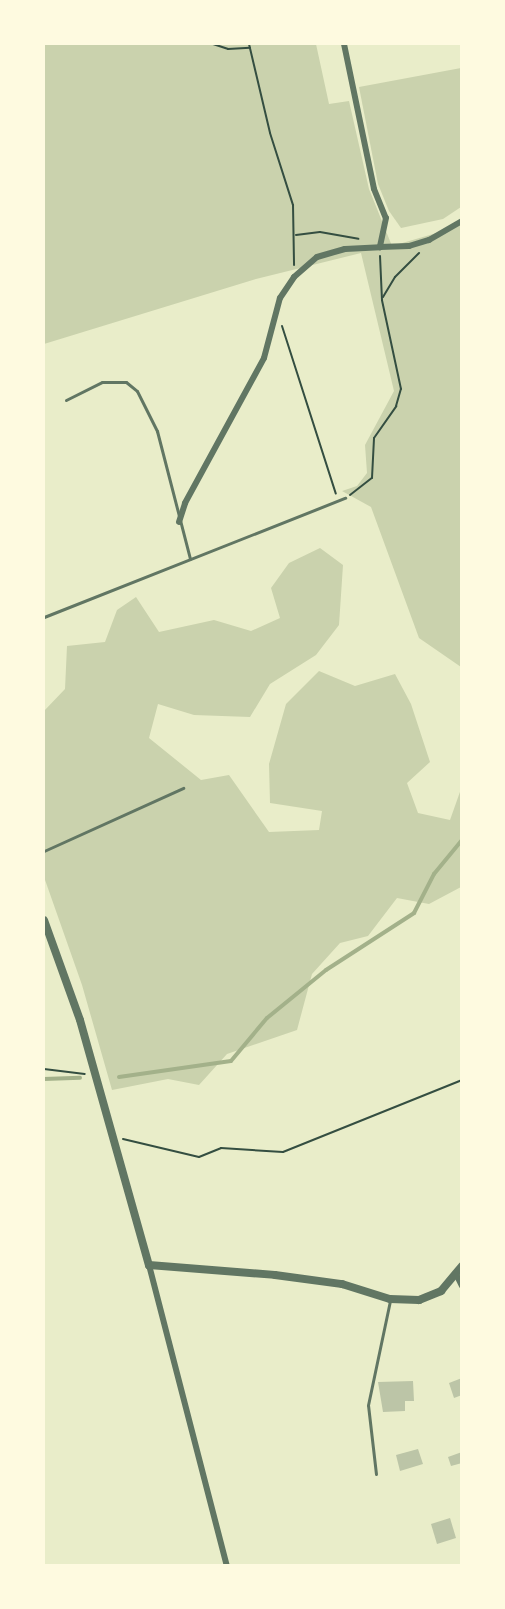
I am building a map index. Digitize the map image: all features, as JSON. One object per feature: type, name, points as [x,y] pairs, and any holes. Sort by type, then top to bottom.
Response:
[{"type":"street","points":[[344,44],[374,189],[386,218],[380,247]]},
{"type":"street","points":[[179,522],[188,497],[264,358],[277,312],[294,277],[317,257],[345,249],[409,246],[429,240],[462,221]]},
{"type":"street","points":[[44,920],[80,1020],[93,1075],[149,1265],[226,1566]]},
{"type":"street","points":[[149,1265],[331,1283],[390,1299],[419,1300],[441,1291],[458,1276],[462,1266]]},
{"type":"street","points":[[458,1276],[462,1286]]},
{"type":"lane","points":[[66,400],[102,382],[126,382],[137,391],[157,431],[190,559]]},
{"type":"lane","points":[[44,617],[345,498]]},
{"type":"lane","points":[[44,851],[183,788]]},
{"type":"lane","points":[[376,1474],[368,1405],[390,1299]]},
{"type":"path","points":[[213,44],[228,49],[250,48]]},
{"type":"path","points":[[249,44],[270,133],[293,205],[296,235],[294,277]]},
{"type":"path","points":[[296,235],[320,232],[361,240]]},
{"type":"path","points":[[345,498],[370,482],[371,449],[376,431],[399,398],[401,381],[382,300],[380,247]]},
{"type":"path","points":[[382,300],[395,276],[421,251]]},
{"type":"path","points":[[277,312],[338,501]]},
{"type":"path","points":[[44,1069],[93,1075]]},
{"type":"path","points":[[111,1137],[199,1157],[221,1148],[284,1152],[462,1080]]},
{"type":"green space","points":[[44,44],[316,44],[329,104],[349,101],[369,189],[392,246],[440,232],[461,220],[461,667],[419,638],[371,507],[342,491],[357,486],[367,473],[365,445],[394,391],[361,253],[256,279],[44,344]]},
{"type":"green space","points":[[461,68],[461,207],[443,219],[401,228],[389,211],[378,184],[359,87]]},
{"type":"green space","points":[[320,548],[343,565],[339,625],[316,655],[270,684],[250,717],[194,715],[158,704],[149,738],[201,780],[229,775],[269,832],[319,830],[322,811],[270,803],[269,764],[286,704],[319,671],[355,686],[395,674],[411,704],[430,762],[407,783],[418,813],[450,820],[461,789],[461,887],[429,904],[397,898],[368,936],[340,943],[312,974],[297,1030],[227,1054],[199,1085],[168,1079],[112,1090],[82,985],[44,877],[44,711],[65,689],[67,646],[105,642],[117,610],[136,597],[159,632],[214,620],[251,631],[280,618],[271,588],[289,563]]},
{"type":"building","points":[[462,1378],[462,1395],[454,1398],[449,1383]]},
{"type":"building","points":[[413,1381],[414,1401],[405,1401],[405,1411],[383,1412],[378,1382]]},
{"type":"building","points":[[418,1449],[423,1464],[400,1471],[396,1455]]},
{"type":"building","points":[[462,1452],[462,1463],[451,1466],[448,1457]]},
{"type":"building","points":[[450,1518],[456,1538],[437,1544],[431,1524]]},
{"type":"waterway","points":[[119,1077],[231,1061],[267,1018],[326,970],[414,913],[434,874],[462,840]]},
{"type":"waterway","points":[[44,1079],[80,1078]]}]
